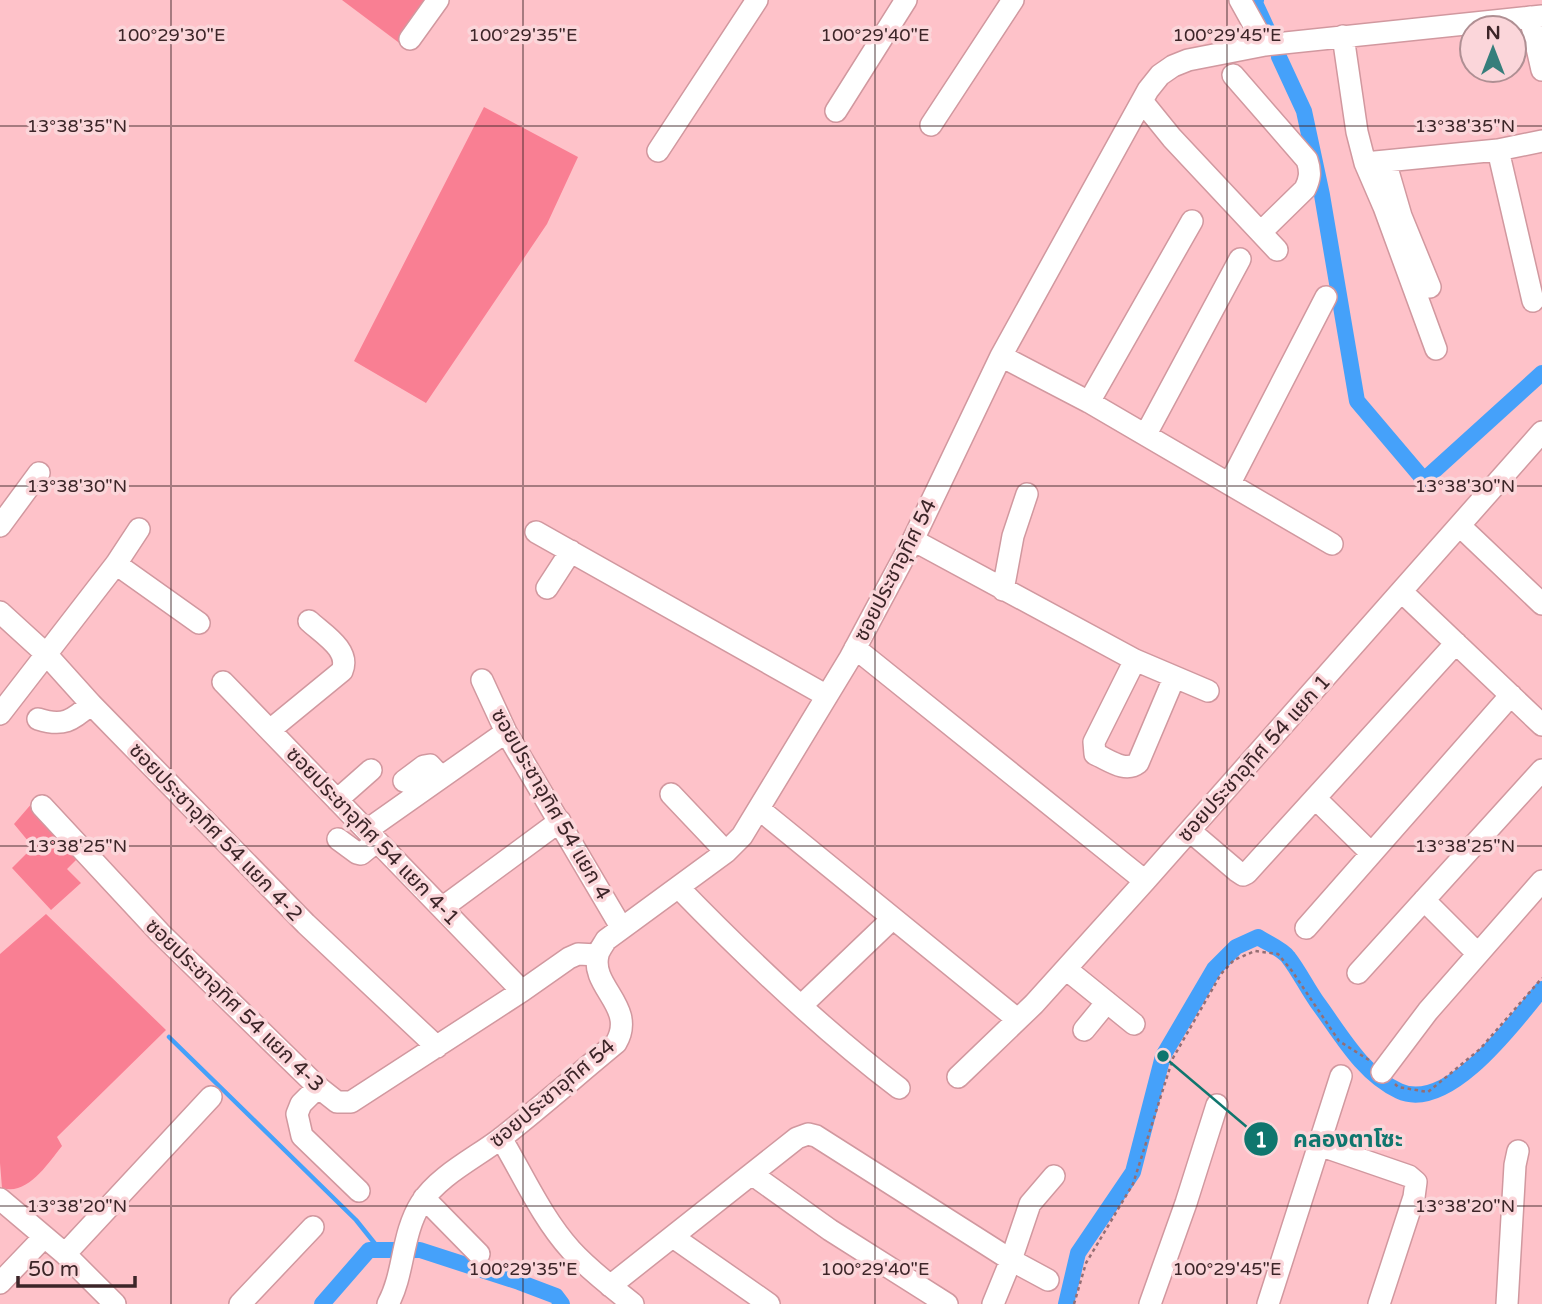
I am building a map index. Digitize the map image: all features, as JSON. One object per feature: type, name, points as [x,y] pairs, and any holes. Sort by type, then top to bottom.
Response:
[{"type":"street","points":[[410,39],[438,0]]},
{"type":"street","points":[[659,151],[757,0]]},
{"type":"street","points":[[836,111],[906,0]]},
{"type":"street","points":[[931,125],[1013,0]]},
{"type":"street","points":[[1240,0],[1265,45]]},
{"type":"street","points":[[1536,17],[1542,71]]},
{"type":"street","name":"ซอยประชาอุทิศ 54","points":[[397,1301],[406,1234],[424,1198],[444,1179],[501,1138],[616,1043],[623,1031],[622,1018],[599,970],[598,955],[606,940],[726,852],[742,836],[855,648],[913,540],[1001,356],[1142,101],[1160,75],[1188,60],[1265,45],[1536,17]]},
{"type":"street","points":[[1343,36],[1357,132],[1401,216],[1430,287]]},
{"type":"street","points":[[1233,75],[1307,160],[1309,167],[1310,181],[1305,190],[1261,232]]},
{"type":"street","points":[[1142,101],[1172,138],[1277,250]]},
{"type":"street","points":[[1375,162],[1498,150],[1542,141]]},
{"type":"street","points":[[1498,150],[1533,301]]},
{"type":"street","points":[[1375,162],[1384,207],[1436,349]]},
{"type":"street","points":[[1089,402],[1192,221]]},
{"type":"street","points":[[1146,434],[1240,259]]},
{"type":"street","points":[[1230,483],[1326,297]]},
{"type":"street","points":[[1001,356],[1146,434],[1332,544]]},
{"type":"street","name":"ซอยประชาอุทิศ 54 แยก 1","points":[[958,1077],[1034,1004],[1066,969],[1542,432]]},
{"type":"street","points":[[0,526],[39,473]]},
{"type":"street","points":[[1003,590],[1013,536],[1027,494]]},
{"type":"street","points":[[1460,526],[1542,604]]},
{"type":"street","points":[[0,715],[139,530]]},
{"type":"street","points":[[536,532],[827,696]]},
{"type":"street","points":[[913,540],[1135,660],[1208,691]]},
{"type":"street","points":[[547,588],[570,551]]},
{"type":"street","points":[[116,564],[199,623]]},
{"type":"street","points":[[1402,592],[1542,725]]},
{"type":"street","name":"ซอยประชาอุทิศ 54 แยก 4-2","points":[[0,612],[46,654],[91,704],[306,924],[438,1047]]},
{"type":"street","points":[[271,730],[342,671],[345,663],[343,653],[309,621]]},
{"type":"street","points":[[1190,831],[1243,875],[1247,873],[1456,643]]},
{"type":"street","points":[[855,648],[1145,881]]},
{"type":"street","points":[[1135,660],[1093,749],[1096,754],[1125,768],[1134,767],[1138,763],[1174,678]]},
{"type":"street","name":"ซอยประชาอุทิศ 54 แยก 4","points":[[482,680],[506,732],[621,927]]},
{"type":"street","name":"ซอยประชาอุทิศ 54 แยก 4-1","points":[[223,682],[522,991]]},
{"type":"street","points":[[1306,928],[1511,695]]},
{"type":"street","points":[[38,719],[51,723],[75,719],[91,704]]},
{"type":"street","points":[[338,839],[357,853],[365,853],[372,836],[441,777],[506,732]]},
{"type":"street","points":[[404,781],[424,766],[430,765],[441,777]]},
{"type":"street","points":[[1358,973],[1542,770]]},
{"type":"street","points":[[337,800],[371,771]]},
{"type":"street","points":[[671,794],[726,852]]},
{"type":"street","points":[[1315,798],[1371,853]]},
{"type":"street","name":"ซอยประชาอุทิศ 54 แยก 4-3","points":[[42,806],[160,933],[318,1087],[337,1102],[351,1102],[569,958],[578,954],[598,955]]},
{"type":"street","points":[[759,809],[1017,1019]]},
{"type":"street","points":[[442,908],[560,821]]},
{"type":"street","points":[[1375,1066],[1428,1012],[1542,881]]},
{"type":"street","points":[[678,887],[733,943],[861,1059],[899,1088]]},
{"type":"street","points":[[1424,900],[1478,954]]},
{"type":"street","points":[[802,1005],[893,918]]},
{"type":"street","points":[[1066,969],[1134,1024]]},
{"type":"street","points":[[1084,1030],[1107,1002]]},
{"type":"street","points":[[1268,1304],[1341,1076]]},
{"type":"street","points":[[318,1087],[301,1104],[297,1114],[302,1136],[359,1191]]},
{"type":"street","points":[[65,1254],[211,1097]]},
{"type":"street","points":[[1150,1304],[1217,1105]]},
{"type":"street","points":[[610,1286],[797,1139],[808,1134],[816,1136],[1011,1260],[1048,1280]]},
{"type":"street","points":[[501,1138],[547,1216],[570,1249],[633,1304]]},
{"type":"street","points":[[1319,1146],[1409,1176],[1416,1182],[1414,1196],[1379,1304]]},
{"type":"street","points":[[1507,1304],[1518,1152]]},
{"type":"street","points":[[753,1175],[830,1230],[947,1304]]},
{"type":"street","points":[[993,1304],[1030,1203],[1054,1176]]},
{"type":"street","points":[[424,1198],[479,1254]]},
{"type":"street","points":[[0,1199],[65,1254],[115,1304]]},
{"type":"street","points":[[240,1304],[313,1227]]},
{"type":"street","points":[[0,1283],[44,1237]]},
{"type":"street","points":[[673,1237],[769,1304]]},
{"type":"path","points":[[1074,1304],[1086,1263],[1133,1184],[1173,1058],[1221,974],[1234,960],[1255,951],[1278,954],[1339,1041],[1375,1066],[1398,1087],[1428,1092],[1480,1049],[1542,978]]},
{"type":"shaded area","points":[[342,0],[440,0],[406,48]]},
{"type":"shaded area","points":[[484,107],[578,157],[547,224],[426,403],[354,361]]},
{"type":"shaded area","points":[[33,802],[80,856],[67,869],[81,883],[51,910],[12,868],[33,847],[14,824]]},
{"type":"shaded area","points":[[46,914],[166,1030],[57,1137],[62,1146],[44,1169],[29,1183],[11,1189],[2,1188],[0,954]]},
{"type":"waterway","points":[[1256,0],[1268,31]]},
{"type":"waterway","points":[[1279,57],[1304,111],[1322,195],[1357,401],[1424,480],[1542,373]]},
{"type":"waterway","points":[[1066,1304],[1078,1253],[1133,1172],[1163,1056],[1214,969],[1236,947],[1258,937],[1282,951],[1363,1064],[1386,1084],[1399,1091],[1418,1095],[1438,1089],[1479,1061],[1516,1022],[1542,989]]},
{"type":"waterway","points":[[169,1037],[356,1220],[380,1250]]},
{"type":"waterway","points":[[322,1304],[369,1250],[420,1250],[556,1296],[562,1304]]},
{"type":"place","name":"คลองตาโซะ","points":[[1163,1056]]}]
